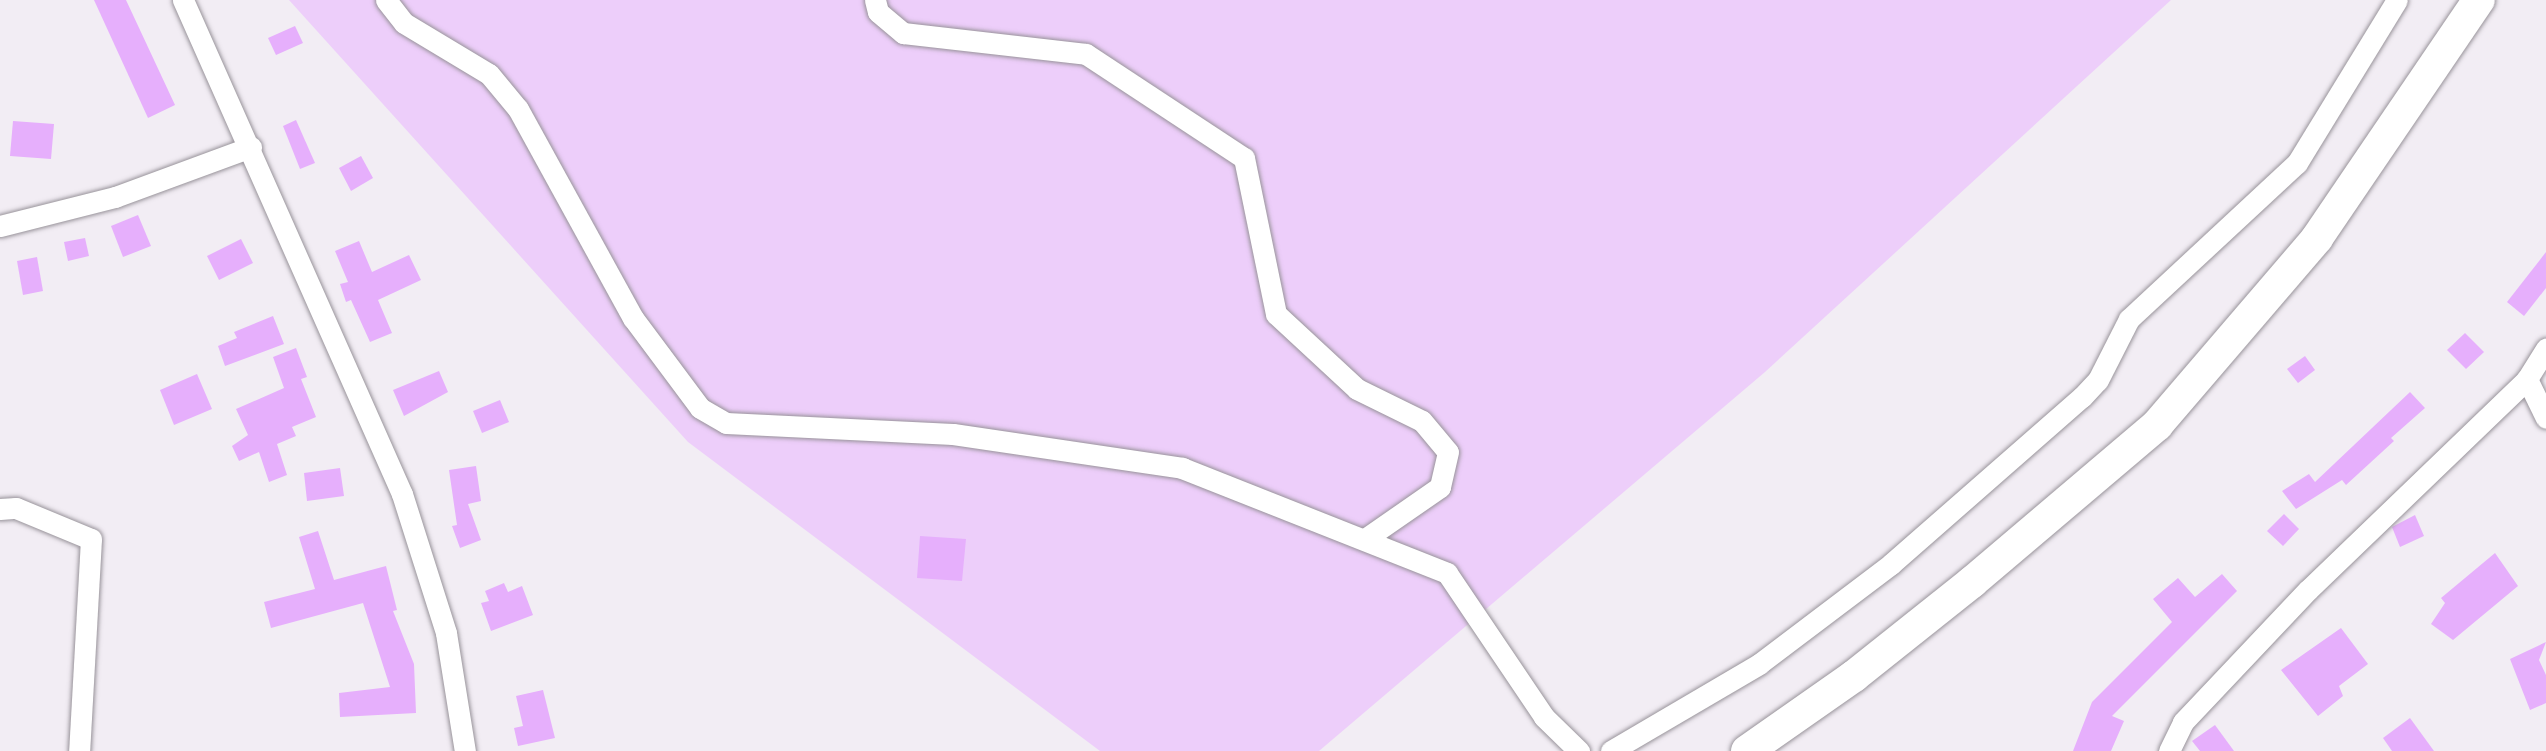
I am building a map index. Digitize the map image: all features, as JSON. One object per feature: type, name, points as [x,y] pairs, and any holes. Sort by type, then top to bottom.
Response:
[{"type":"main road","points":[[1747,751],[1929,616],[2082,493],[2157,425],[2317,238],[2479,0]]},
{"type":"street","points":[[183,0],[251,147],[402,494],[446,633],[465,751]]},
{"type":"street","points":[[386,0],[404,23],[489,74],[518,109],[633,318],[701,408],[726,423],[953,434],[1182,468],[1365,539],[1447,573],[1544,717],[1579,751]]},
{"type":"street","points":[[875,0],[878,12],[903,33],[1086,54],[1244,158],[1276,314],[1357,389],[1422,421],[1448,453],[1440,487],[1365,539]]},
{"type":"street","points":[[1611,751],[1770,656],[1891,564],[2082,397],[2098,380],[2129,319],[2297,163],[2397,0]]},
{"type":"street","points":[[0,226],[114,197],[251,147]]},
{"type":"street","points":[[2169,751],[2183,722],[2308,590],[2526,379],[2546,348]]},
{"type":"street","points":[[2526,379],[2546,418]]},
{"type":"street","points":[[0,509],[16,508],[91,539],[79,751]]},
{"type":"shaded area","points":[[289,0],[2171,0],[1765,372],[1319,751],[1100,751],[688,442]]},
{"type":"building","points":[[94,0],[126,0],[175,105],[148,118]]},
{"type":"building","points":[[295,26],[303,43],[276,55],[268,38]]},
{"type":"building","points":[[296,120],[315,163],[300,169],[283,126]]},
{"type":"building","points":[[13,121],[54,124],[51,159],[10,156]]},
{"type":"building","points":[[361,156],[373,178],[351,191],[339,168]]},
{"type":"building","points":[[138,215],[151,246],[123,257],[111,226]]},
{"type":"building","points":[[85,238],[89,256],[68,261],[64,242]]},
{"type":"building","points":[[241,239],[253,263],[219,280],[207,256]]},
{"type":"building","points":[[359,241],[372,272],[409,255],[421,280],[378,300],[392,333],[370,342],[351,300],[346,302],[340,284],[348,282],[335,251]]},
{"type":"building","points":[[2546,252],[2546,288],[2524,316],[2507,302]]},
{"type":"building","points":[[37,257],[43,291],[23,295],[17,261]]},
{"type":"building","points":[[273,316],[284,344],[225,366],[218,346],[237,338],[234,332]]},
{"type":"building","points":[[2465,333],[2484,352],[2466,369],[2447,350]]},
{"type":"building","points":[[296,348],[307,377],[301,379],[316,417],[292,427],[296,436],[277,444],[287,475],[269,482],[259,452],[239,461],[232,446],[248,435],[236,409],[284,388],[273,357]]},
{"type":"building","points":[[2305,356],[2315,370],[2298,383],[2287,369]]},
{"type":"building","points":[[439,371],[448,392],[404,416],[393,390]]},
{"type":"building","points":[[197,374],[212,409],[174,425],[160,390]]},
{"type":"building","points":[[2410,392],[2425,408],[2391,438],[2394,441],[2346,485],[2342,480],[2296,509],[2282,491],[2309,474],[2315,482]]},
{"type":"building","points":[[500,400],[509,422],[482,433],[473,411]]},
{"type":"building","points":[[476,466],[481,501],[468,504],[481,540],[460,548],[452,526],[457,525],[449,470]]},
{"type":"building","points":[[340,468],[344,496],[307,501],[304,473]]},
{"type":"building","points":[[2284,514],[2299,529],[2283,546],[2267,531]]},
{"type":"building","points":[[2415,515],[2424,536],[2400,547],[2392,527]]},
{"type":"building","points":[[318,531],[334,580],[386,566],[397,610],[393,611],[414,664],[416,713],[340,717],[339,693],[390,687],[363,603],[271,628],[264,602],[315,589],[299,537]]},
{"type":"building","points":[[920,536],[966,539],[962,581],[917,578]]},
{"type":"building","points":[[2495,553],[2518,586],[2453,640],[2431,624],[2445,603],[2441,598]]},
{"type":"building","points":[[2222,574],[2237,591],[2112,716],[2124,721],[2111,751],[2073,751],[2092,702],[2172,622],[2153,599],[2178,578],[2195,597]]},
{"type":"building","points":[[504,583],[508,592],[522,586],[533,615],[491,631],[481,603],[489,601],[485,591]]},
{"type":"building","points":[[2341,628],[2368,664],[2339,686],[2343,696],[2318,716],[2281,670]]},
{"type":"building","points":[[2546,642],[2539,660],[2546,675],[2546,703],[2530,710],[2510,659]]},
{"type":"building","points":[[543,690],[555,738],[518,746],[514,728],[523,726],[516,696]]},
{"type":"building","points":[[2410,718],[2434,751],[2392,751],[2383,738]]},
{"type":"building","points":[[2215,725],[2234,751],[2200,751],[2192,741]]}]
